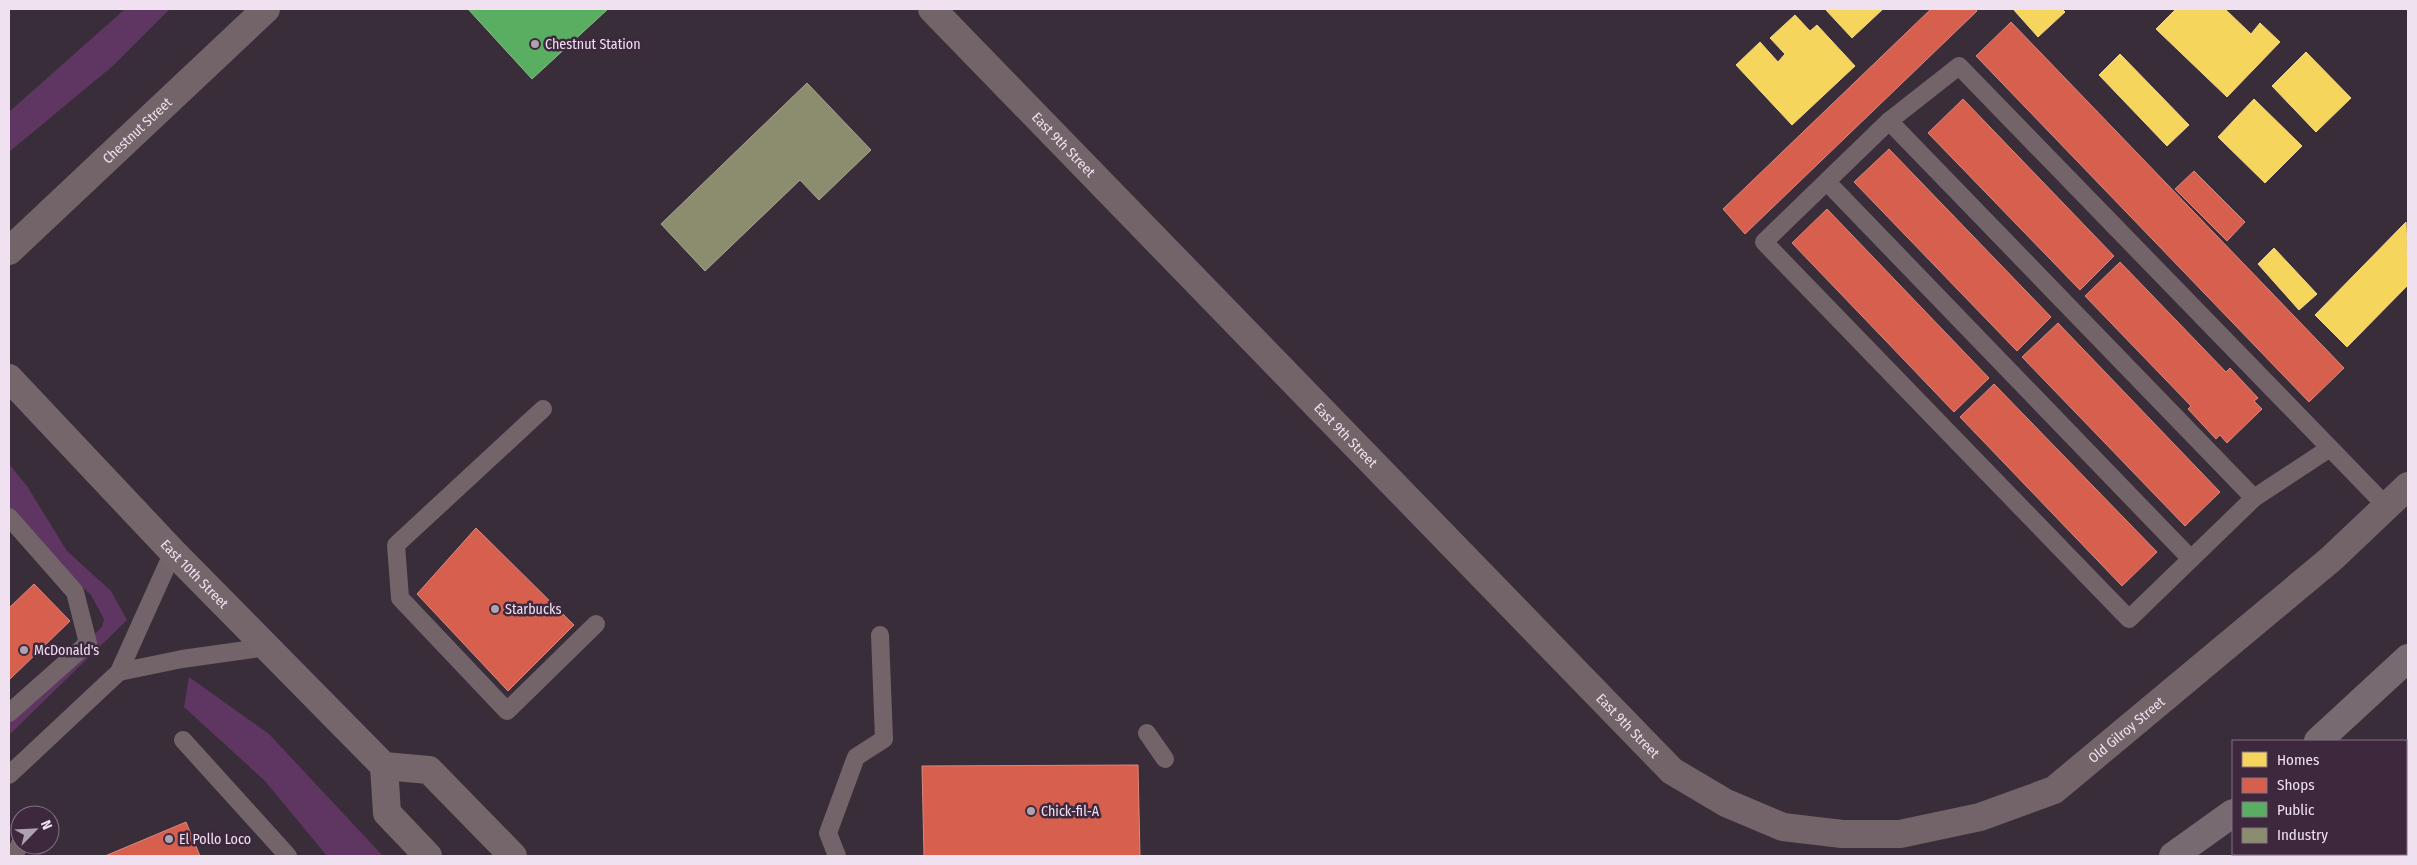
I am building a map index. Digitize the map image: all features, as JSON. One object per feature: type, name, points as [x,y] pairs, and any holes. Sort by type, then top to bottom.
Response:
[{"type":"highway","points":[[2319,740],[2408,658]]},
{"type":"highway","points":[[2173,856],[2232,815]]},
{"type":"main road","name":"East 10th Street","points":[[9,378],[173,552],[384,766]]},
{"type":"main road","points":[[428,856],[387,813],[384,766],[429,770],[512,856]]},
{"type":"street","name":"Chestnut Street","points":[[9,250],[266,9]]},
{"type":"street","name":"East 9th Street","points":[[932,9],[1672,771],[1726,803],[1783,827]]},
{"type":"street","name":"Old Gilroy Street","points":[[1783,827],[1842,834],[1900,834],[1980,817],[2054,790],[2332,559],[2408,486]]},
{"type":"lane","points":[[2330,448],[2254,498],[2129,619],[1764,242],[1889,121],[1959,66],[2330,448],[2387,508]]},
{"type":"lane","points":[[1889,121],[2254,498]]},
{"type":"lane","points":[[1827,182],[2191,559]]},
{"type":"lane","points":[[543,409],[396,545],[400,598],[507,710],[596,624]]},
{"type":"lane","points":[[9,516],[75,592],[88,643],[9,713]]},
{"type":"lane","points":[[9,775],[119,672],[173,552]]},
{"type":"lane","points":[[837,856],[828,833],[856,757],[884,739],[880,635]]},
{"type":"lane","points":[[119,672],[182,659],[266,647]]},
{"type":"lane","points":[[1147,733],[1165,760]]},
{"type":"lane","points":[[183,740],[270,849],[288,856]]},
{"type":"shaded area","points":[[125,9],[170,9],[114,65],[9,152],[9,112]]},
{"type":"shaded area","points":[[9,464],[27,486],[67,551],[111,591],[127,620],[9,735],[9,717],[102,627],[104,619],[91,595],[9,518]]},
{"type":"shaded area","points":[[189,677],[269,734],[383,856],[327,856],[265,781],[184,707]]},
{"type":"building: Homes","points":[[1825,9],[1883,9],[1852,38]]},
{"type":"building: Homes","points":[[2013,9],[2062,9],[2065,12],[2038,37]]},
{"type":"building: Homes","points":[[2176,9],[2225,9],[2251,34],[2260,23],[2280,42],[2227,97],[2156,29]]},
{"type":"building: Homes","points":[[1795,15],[1810,31],[1817,25],[1855,66],[1792,125],[1736,65],[1760,42],[1778,62],[1785,54],[1770,38]]},
{"type":"building: Homes","points":[[2306,52],[2351,98],[2316,132],[2272,86]]},
{"type":"building: Homes","points":[[2120,54],[2189,125],[2167,146],[2099,75]]},
{"type":"building: Homes","points":[[2254,99],[2302,146],[2265,183],[2218,137]]},
{"type":"building: Homes","points":[[2406,222],[2408,285],[2347,347],[2315,315]]},
{"type":"building: Homes","points":[[2274,248],[2317,294],[2299,310],[2258,264]]},
{"type":"building: Shops","points":[[1931,9],[1975,9],[1977,11],[1745,234],[1723,209]]},
{"type":"building: Shops","points":[[2011,22],[2344,368],[2309,402],[1976,56]]},
{"type":"building: Shops","points":[[1963,99],[2114,256],[2080,290],[1928,133]]},
{"type":"building: Shops","points":[[1889,149],[2051,317],[2017,351],[1854,182]]},
{"type":"building: Shops","points":[[2194,171],[2245,222],[2227,241],[2175,189]]},
{"type":"building: Shops","points":[[1827,209],[1989,378],[1954,412],[1792,243]]},
{"type":"building: Shops","points":[[2120,262],[2226,372],[2230,368],[2258,398],[2254,401],[2262,409],[2227,443],[2220,435],[2216,439],[2188,409],[2191,406],[2085,296]]},
{"type":"building: Shops","points":[[2058,323],[2220,492],[2185,526],[2022,357]]},
{"type":"building: Shops","points":[[1994,384],[2157,552],[2122,586],[1960,417]]},
{"type":"building: Shops","name":"Starbucks","points":[[476,528],[574,625],[508,691],[417,594]]},
{"type":"building: Shops","name":"McDonald's","points":[[34,584],[70,621],[9,680],[9,608]]},
{"type":"building: Shops","name":"Chick-fil-A","points":[[1138,765],[1140,856],[924,856],[922,766]]},
{"type":"building: Shops","name":"El Pollo Loco","points":[[186,822],[200,856],[105,856]]},
{"type":"building: Public","name":"Chestnut Station","points":[[468,9],[608,9],[532,79]]},
{"type":"building: Industry","points":[[807,83],[871,150],[819,200],[800,180],[705,271],[661,224]]},
{"type":"place","name":"Chestnut Station","points":[[535,44]]},
{"type":"place","name":"Starbucks","points":[[495,609]]},
{"type":"place","name":"McDonald's","points":[[24,650]]},
{"type":"place","name":"Chick-fil-A","points":[[1031,811]]},
{"type":"place","name":"El Pollo Loco","points":[[169,839]]}]
